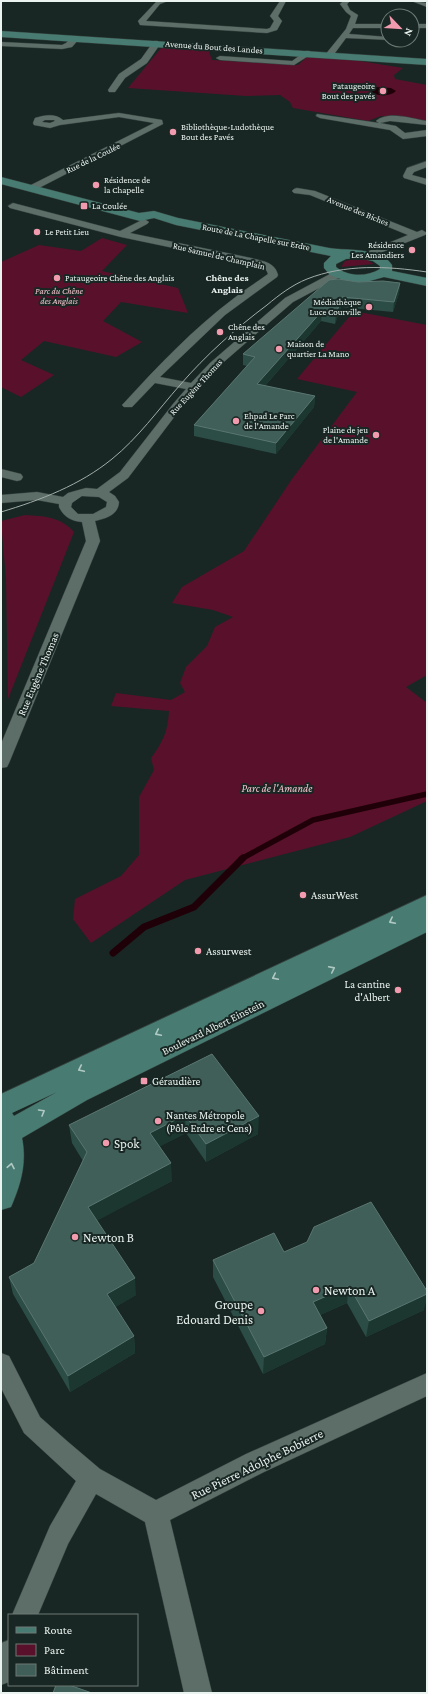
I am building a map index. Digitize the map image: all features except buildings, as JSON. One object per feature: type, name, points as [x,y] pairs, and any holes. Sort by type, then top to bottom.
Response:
[{"type":"street","points":[[165,1],[158,3],[153,13],[142,21],[142,23],[268,31],[273,30],[274,16],[283,1]]},
{"type":"street","points":[[329,55],[350,26],[355,15],[348,11],[343,4],[347,1]]},
{"type":"street","points":[[416,1],[427,6]]},
{"type":"street","points":[[112,90],[122,76],[144,61],[180,26]]},
{"type":"street","points":[[350,26],[380,26]]},
{"type":"street","name":"Avenue du Bout des Landes","points":[[1,34],[161,43],[427,62]]},
{"type":"street","points":[[343,36],[380,39]]},
{"type":"street","points":[[1,44],[62,47],[70,45],[75,39]]},
{"type":"street","points":[[220,58],[294,63],[308,53]]},
{"type":"street","name":"Rue de la Coulée","points":[[32,188],[154,128],[159,124],[159,122],[119,115],[60,123]]},
{"type":"street","points":[[320,116],[393,128],[403,136],[427,133]]},
{"type":"street","points":[[375,125],[382,120],[389,118],[427,123]]},
{"type":"street","points":[[427,164],[410,170],[407,176],[427,182]]},
{"type":"street","points":[[1,180],[142,219],[161,220]]},
{"type":"street","name":"Avenue des Biches","points":[[297,191],[312,193],[414,236],[427,243]]},
{"type":"street","name":"Rue Samuel de Champlain","points":[[14,206],[121,234],[251,261],[266,265],[272,270],[273,275],[221,314],[191,340],[152,379],[128,406]]},
{"type":"street","points":[[121,234],[142,219]]},
{"type":"street","name":"Route de La Chapelle sur Erdre","points":[[161,220],[348,255]]},
{"type":"street","name":"Route de La Chapelle sur Erdre","points":[[161,220],[333,268],[355,278]]},
{"type":"street","points":[[367,255],[427,231]]},
{"type":"street","points":[[333,268],[338,257],[348,255],[367,255],[380,259],[385,263],[386,270],[382,273],[370,277],[355,278]]},
{"type":"street","name":"Rue Eugène Thomas","points":[[99,493],[124,475],[165,421],[214,365],[289,300],[334,276],[333,268]]},
{"type":"street","points":[[382,273],[427,282]]},
{"type":"street","name":"Rue Eugène Thomas","points":[[304,292],[335,282],[355,278]]},
{"type":"street","points":[[152,379],[194,387]]},
{"type":"street","points":[[1,473],[17,477]]},
{"type":"street","points":[[90,492],[99,493],[110,498],[114,506],[104,515],[80,518],[69,513],[65,508],[66,502],[71,497],[90,492]]},
{"type":"street","points":[[1,499],[18,496],[37,496],[66,502]]},
{"type":"street","name":"Rue Eugène Thomas","points":[[1,763],[93,541],[93,534],[88,522],[89,518]]},
{"type":"street","name":"Boulevard Albert Einstein","points":[[1,1106],[388,923],[427,903]]},
{"type":"street","name":"Boulevard Albert Einstein","points":[[4,1128],[29,1119],[78,1092],[427,922]]},
{"type":"street","points":[[1,1198],[6,1188],[12,1160],[4,1128]]},
{"type":"street","points":[[1,1364],[32,1425],[58,1450],[91,1478],[156,1514],[198,1693]]},
{"type":"street","name":"Rue Pierre Adolphe Bobierre","points":[[156,1514],[255,1463],[427,1384]]},
{"type":"street","points":[[25,1614],[59,1535],[91,1478]]},
{"type":"street","points":[[1,1672],[8,1655]]},
{"type":"green space","points":[[162,47],[208,49],[212,60],[298,65],[307,57],[341,58],[403,68],[394,75],[395,79],[427,85],[427,121],[381,116],[368,121],[293,108],[290,102],[280,95],[246,96],[128,88]]},
{"type":"green space","name":"Parc du Chêne des Anglais","points":[[102,238],[127,245],[102,271],[178,288],[188,313],[121,302],[103,321],[142,342],[116,357],[44,341],[21,360],[54,375],[21,397],[1,387],[1,262],[39,245],[81,251]]},
{"type":"green space","points":[[355,259],[367,260],[374,264],[341,267],[345,261]]},
{"type":"green space","name":"Parc de l'Amande","points":[[354,311],[427,325],[427,675],[406,687],[427,703],[427,801],[350,837],[185,880],[91,943],[73,919],[75,899],[121,876],[139,855],[139,797],[154,770],[151,758],[159,747],[164,736],[169,711],[111,706],[116,693],[171,700],[185,692],[180,683],[186,667],[207,646],[215,627],[233,617],[213,610],[172,603],[182,587],[244,551],[292,479],[357,392],[297,379]]},
{"type":"green space","points":[[25,515],[58,520],[74,532],[8,699],[6,579],[1,521]]},
{"type":"shaded area","name":"Pataugeoire Bout des pavés","points":[[375,87],[391,88],[396,91],[386,95],[379,95],[370,90]]},
{"type":"waterway","points":[[241,859],[313,820],[427,794]]},
{"type":"waterway","points":[[113,953],[144,927],[194,907],[243,858]]},
{"type":"tram line","points":[[1,512],[60,491],[87,477],[112,459],[139,433],[190,374],[232,333],[296,284],[321,274],[351,269],[397,268],[427,272]]},
{"type":"place","name":"Pataugeoire Bout des pavés","points":[[383,91]]},
{"type":"place","name":"Bibliothèque-Ludothèque Bout des Pavés","points":[[173,132]]},
{"type":"place","name":"Résidence de la Chapelle","points":[[96,185]]},
{"type":"place","name":"La Coulée","points":[[84,206]]},
{"type":"place","name":"Le Petit Lieu","points":[[37,232]]},
{"type":"place","name":"Résidence Les Amandiers","points":[[412,250]]},
{"type":"place","name":"Pataugeoire Chêne des Anglais","points":[[57,278]]},
{"type":"place","name":"Médiathèque Luce Courville","points":[[369,307]]},
{"type":"place","name":"Chêne des Anglais","points":[[220,332]]},
{"type":"place","name":"Maison de quartier La Mano","points":[[279,349]]},
{"type":"place","name":"Ehpad Le Parc de l'Amande","points":[[236,421]]},
{"type":"place","name":"Plaine de jeu de l'Amande","points":[[376,435]]},
{"type":"place","name":"AssurWest","points":[[303,895]]},
{"type":"place","name":"Assurwest","points":[[198,951]]},
{"type":"place","name":"La cantine d'Albert","points":[[398,990]]},
{"type":"place","name":"Géraudière","points":[[144,1081]]},
{"type":"place","name":"Nantes Métropole (Pôle Erdre et Cens)","points":[[158,1121]]},
{"type":"place","name":"Spok","points":[[106,1143]]},
{"type":"place","name":"Newton B","points":[[75,1237]]},
{"type":"place","name":"Newton A","points":[[316,1290]]},
{"type":"place","name":"Groupe Edouard Denis","points":[[261,1311]]},
{"type":"district","name":"Chêne des Anglais","points":[[227,282]]}]
